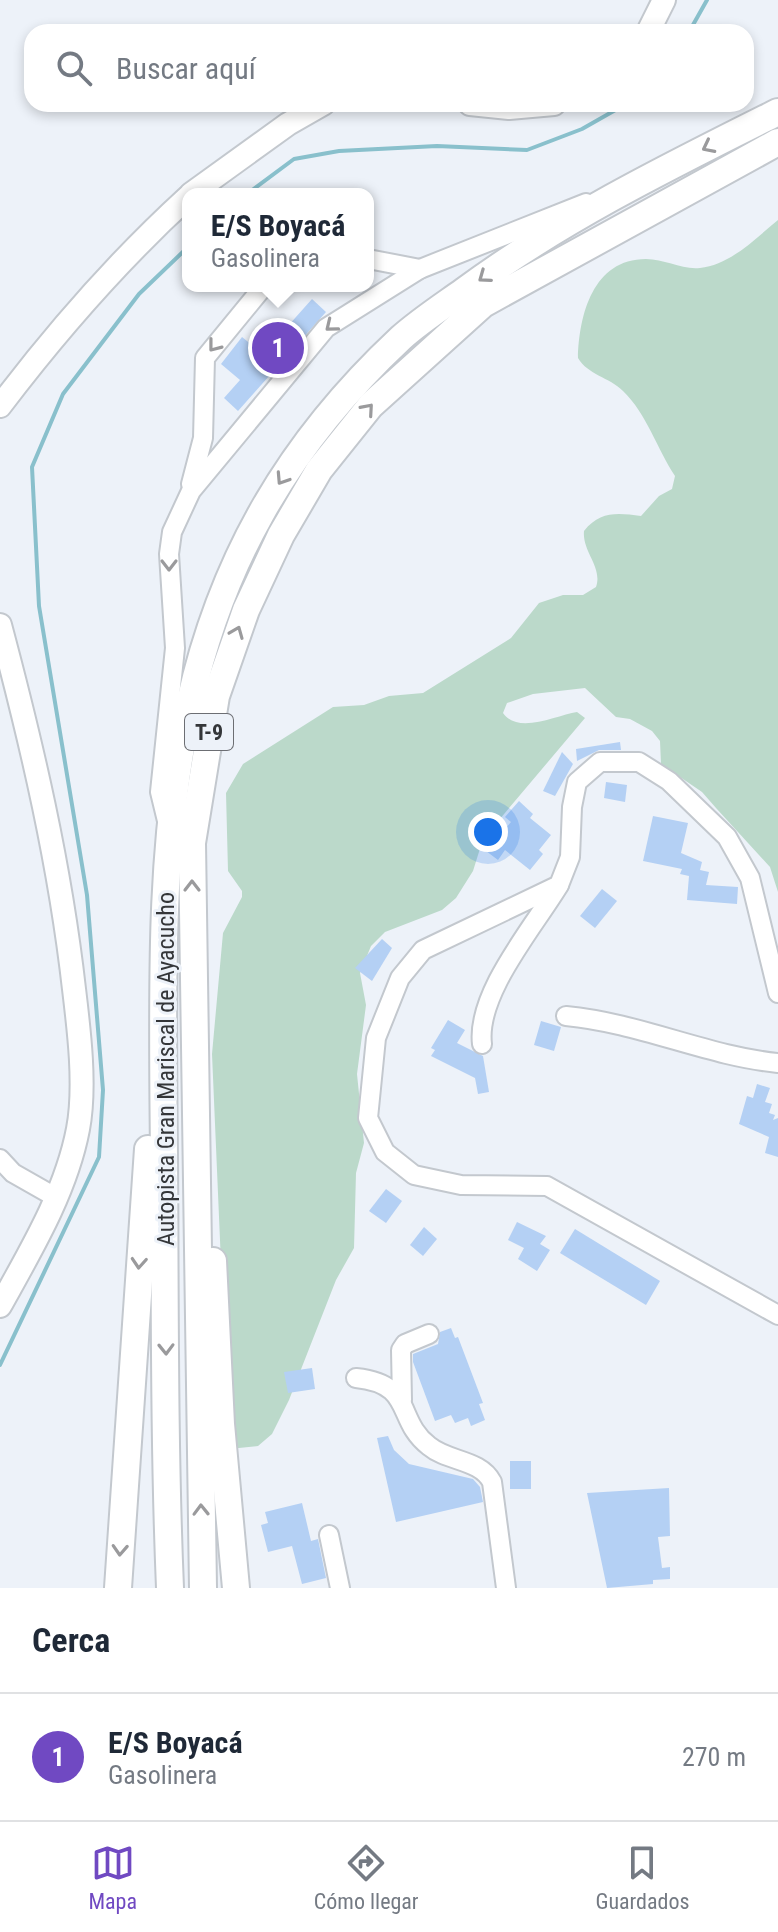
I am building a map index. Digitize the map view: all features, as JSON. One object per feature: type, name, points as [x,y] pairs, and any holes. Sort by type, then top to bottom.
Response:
[{"type":"highway","name":"Autopista Gran Mariscal de Ayacucho","points":[[170,1588],[162,935],[170,830],[188,700],[216,607],[244,543],[306,441],[402,336],[525,246],[619,192],[778,112]]},
{"type":"highway","name":"Autopista Gran Mariscal de Ayacucho","points":[[203,1588],[191,939],[192,843],[216,696],[246,610],[281,535],[319,470],[371,405],[483,304],[778,142]]},
{"type":"highway","points":[[118,1588],[151,1105],[153,960],[162,935]]},
{"type":"highway","points":[[191,939],[205,1094],[221,1424],[236,1588]]},
{"type":"main road","points":[[652,24],[664,0]]},
{"type":"main road","points":[[201,188],[309,112]]},
{"type":"main road","points":[[0,406],[44,349],[138,243],[182,203]]},
{"type":"main road","points":[[0,625],[38,771],[66,920],[80,1034],[79,1127],[57,1198],[0,1306]]},
{"type":"street","points":[[191,491],[326,328],[420,269],[556,213],[619,192]]},
{"type":"street","points":[[374,260],[420,269]]},
{"type":"street","points":[[170,830],[160,792],[175,639],[169,554],[172,532],[191,491],[203,438],[205,358],[259,292]]},
{"type":"street","points":[[482,1044],[483,1010],[500,976],[559,885],[570,857],[572,807],[577,782],[600,762],[639,762],[669,781],[727,837],[750,878],[778,993]]},
{"type":"street","points":[[559,885],[423,950],[400,978],[376,1038],[368,1118],[385,1152],[414,1175],[461,1185],[547,1186],[778,1315]]},
{"type":"street","points":[[566,1016],[601,1019],[750,1060],[778,1063]]},
{"type":"street","points":[[4,1168],[57,1198]]},
{"type":"street","points":[[429,1334],[405,1344],[401,1350],[402,1400],[413,1430],[426,1444],[452,1460],[479,1467],[490,1478],[506,1588]]},
{"type":"street","points":[[356,1378],[384,1385],[402,1400]]},
{"type":"street","points":[[329,1535],[340,1588]]},
{"type":"green space","points":[[778,220],[778,892],[770,867],[702,792],[661,764],[660,741],[652,731],[630,719],[616,717],[585,688],[533,694],[507,703],[503,713],[518,723],[538,722],[577,712],[585,718],[483,839],[473,871],[456,898],[442,910],[385,932],[371,946],[360,973],[366,1005],[357,1074],[364,1143],[356,1173],[354,1248],[336,1280],[289,1400],[272,1434],[258,1446],[229,1449],[212,1054],[223,933],[242,897],[242,891],[228,871],[226,793],[243,764],[333,707],[364,705],[389,696],[423,693],[511,638],[539,603],[563,595],[583,595],[596,587],[597,573],[586,546],[584,531],[596,520],[610,515],[641,516],[659,496],[672,489],[675,476],[631,400],[578,358],[582,324],[592,292],[613,268],[628,261],[653,259],[693,268],[722,262]]},
{"type":"building","points":[[312,299],[326,312],[238,411],[224,398],[240,380],[221,364],[242,337],[263,354]]},
{"type":"building","points":[[620,742],[621,750],[599,750],[577,761],[576,749]]},
{"type":"building","points":[[562,752],[573,764],[555,796],[543,791]]},
{"type":"building","points":[[606,782],[627,785],[625,802],[604,798]]},
{"type":"building","points":[[519,801],[533,814],[530,818],[551,835],[539,850],[543,854],[530,870],[505,850],[498,860],[474,842],[484,829],[497,838],[511,822],[505,817]]},
{"type":"building","points":[[653,816],[688,823],[681,853],[702,862],[700,870],[709,872],[706,885],[738,887],[737,904],[687,900],[689,876],[680,874],[682,869],[643,861]]},
{"type":"building","points":[[602,889],[617,901],[595,928],[580,916]]},
{"type":"building","points":[[382,939],[392,948],[372,981],[355,968]]},
{"type":"building","points":[[448,1020],[465,1030],[457,1043],[483,1056],[489,1092],[478,1094],[475,1078],[431,1056],[435,1050],[431,1048]]},
{"type":"building","points":[[541,1021],[561,1027],[554,1051],[534,1045]]},
{"type":"building","points":[[757,1084],[770,1088],[765,1102],[772,1104],[769,1113],[775,1115],[773,1120],[778,1118],[778,1157],[765,1153],[769,1137],[739,1124],[747,1096],[753,1098]]},
{"type":"building","points":[[386,1189],[402,1201],[386,1223],[369,1211]]},
{"type":"building","points":[[517,1222],[546,1236],[540,1244],[550,1250],[537,1271],[518,1259],[524,1248],[508,1240]]},
{"type":"building","points":[[424,1227],[437,1239],[423,1256],[410,1245]]},
{"type":"building","points":[[575,1229],[660,1281],[646,1305],[560,1253]]},
{"type":"building","points":[[451,1328],[455,1338],[458,1337],[483,1403],[479,1404],[485,1420],[471,1426],[468,1418],[455,1423],[451,1415],[435,1421],[413,1362],[413,1354],[438,1344],[440,1332]]},
{"type":"building","points":[[312,1368],[315,1389],[288,1393],[284,1372]]},
{"type":"building","points":[[388,1436],[394,1450],[409,1464],[473,1479],[480,1487],[483,1502],[396,1522],[377,1438]]},
{"type":"building","points":[[510,1461],[531,1461],[531,1489],[510,1489]]},
{"type":"building","points":[[669,1488],[670,1536],[658,1537],[662,1568],[670,1567],[670,1579],[653,1580],[653,1584],[607,1588],[587,1493]]},
{"type":"building","points":[[302,1503],[311,1541],[318,1539],[326,1578],[302,1584],[292,1546],[268,1552],[261,1525],[268,1523],[265,1512]]},
{"type":"waterway","points":[[694,24],[707,0]]},
{"type":"waterway","points":[[255,188],[294,159],[339,151],[437,146],[527,150],[582,129],[612,112]]},
{"type":"waterway","points":[[0,1365],[99,1157],[103,1090],[87,895],[39,606],[32,467],[63,394],[139,294],[182,253]]},
{"type":"place","name":"E/S Boyacá","points":[[278,348]]}]
